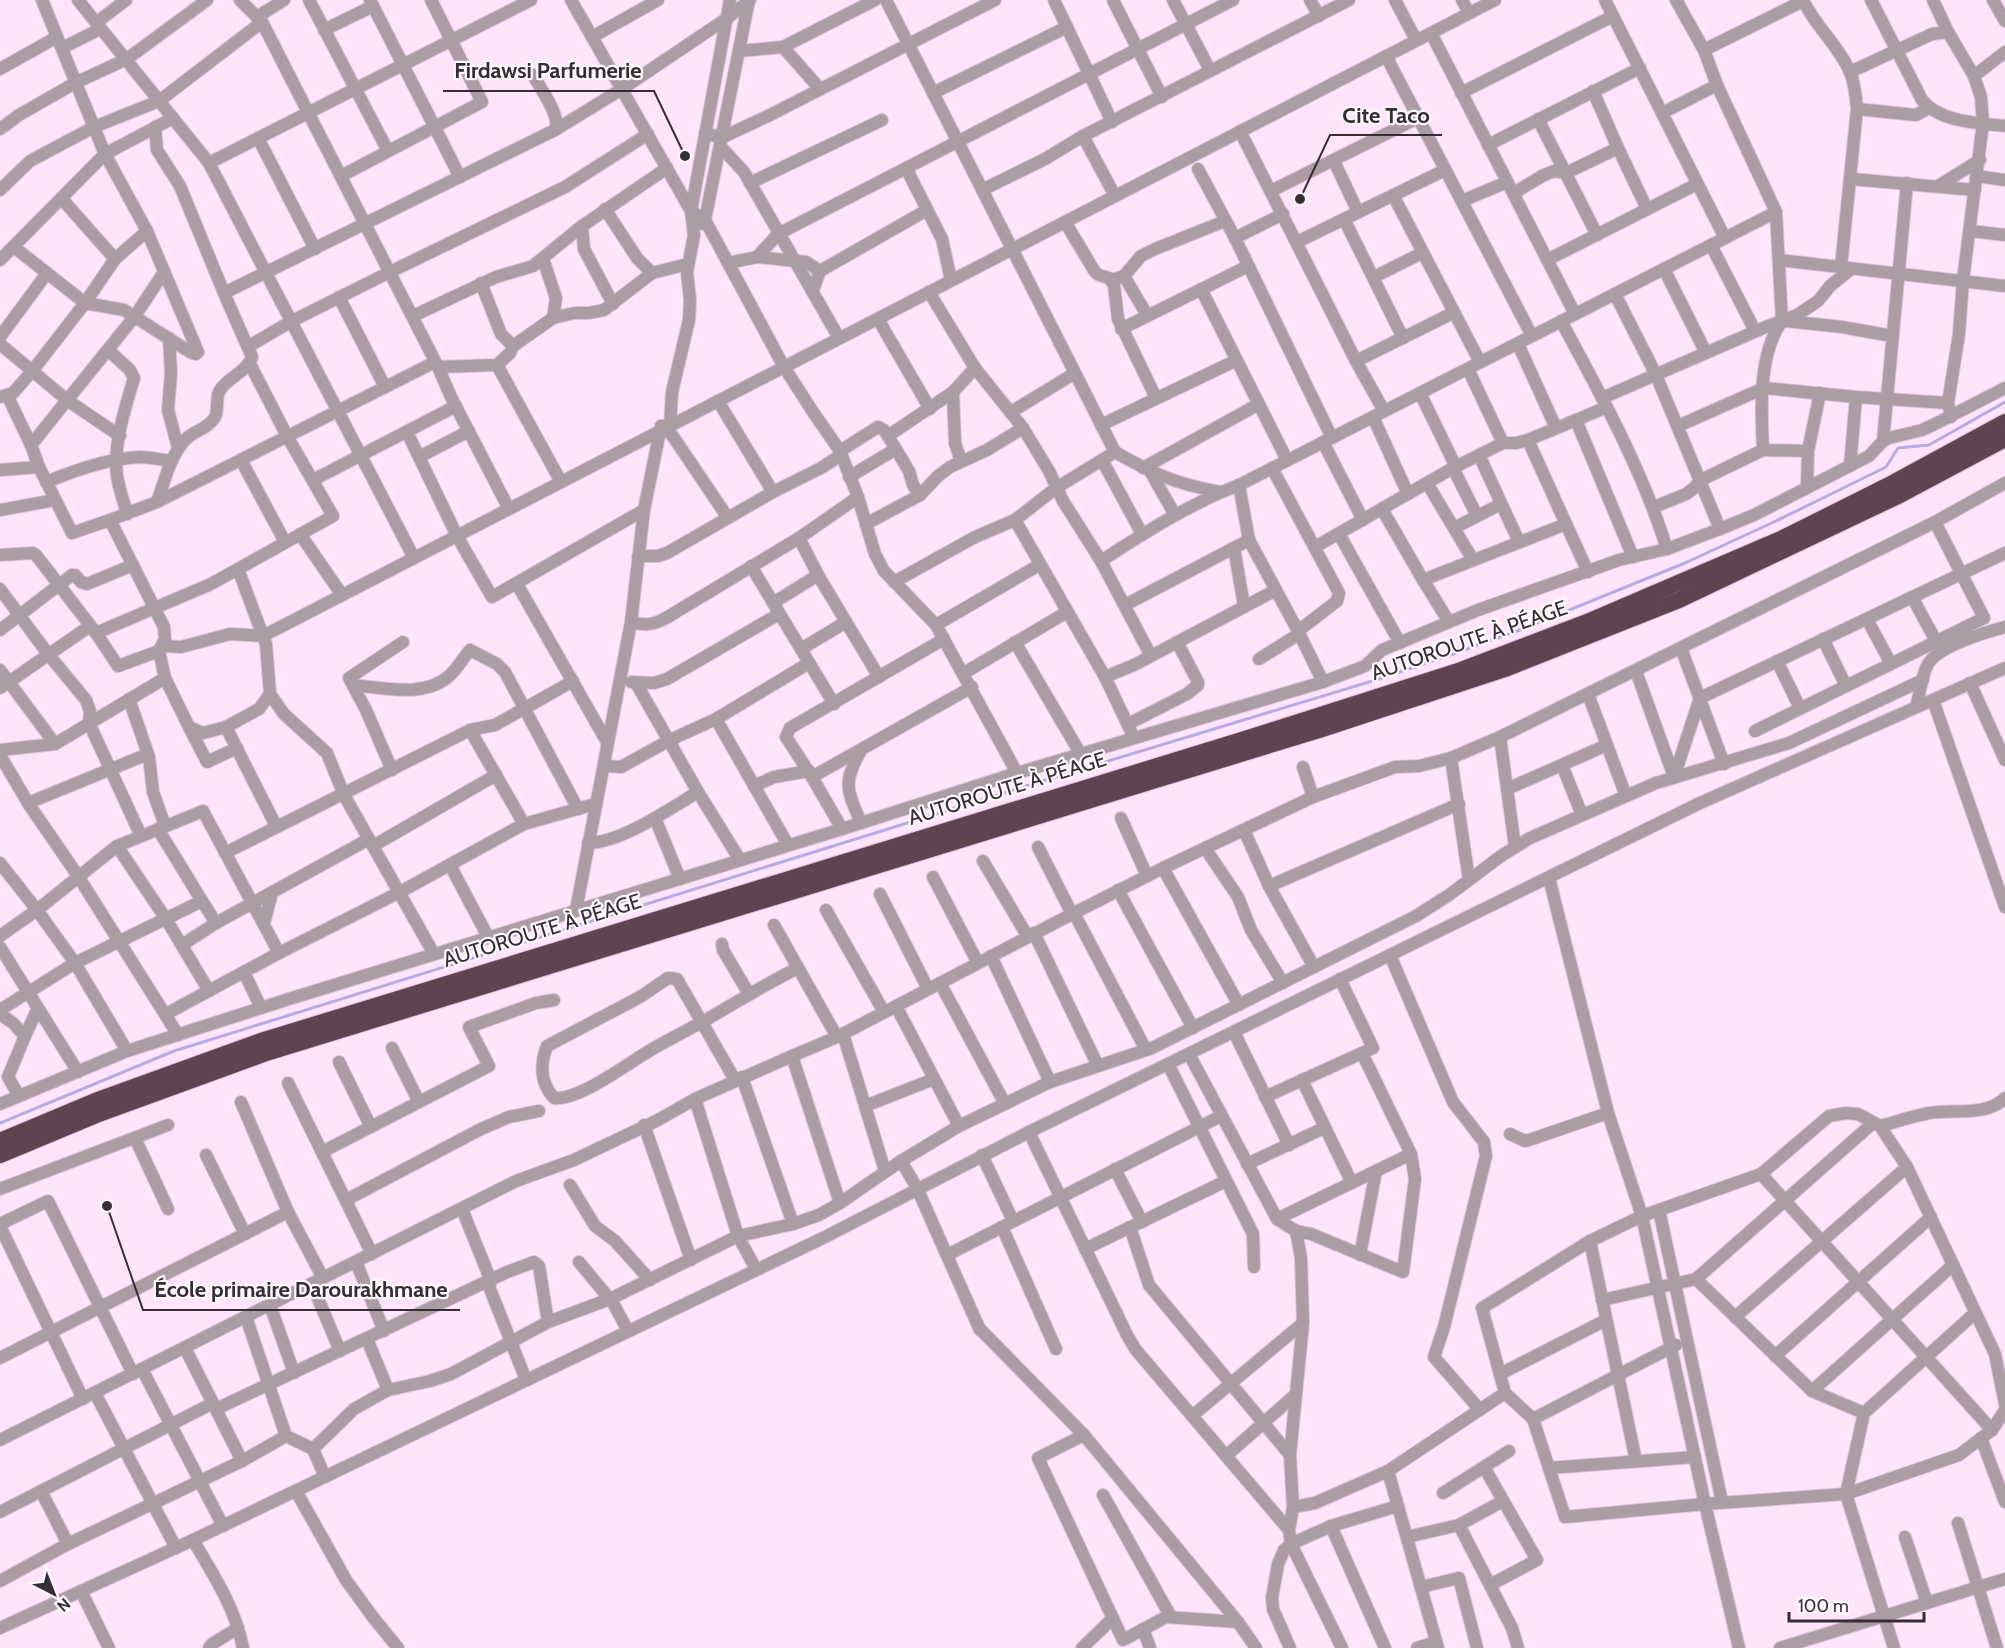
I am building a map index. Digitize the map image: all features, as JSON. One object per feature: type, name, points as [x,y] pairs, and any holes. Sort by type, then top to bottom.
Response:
[{"type":"highway","name":"AUTOROUTE À PÉAGE","points":[[0,1141],[95,1101],[261,1041],[1231,743],[1461,670],[1587,622],[1783,538],[1889,485],[2005,422]]},
{"type":"highway","points":[[0,1155],[96,1115],[266,1053],[1322,729],[1505,669],[1689,596],[1900,495],[2005,439]]},
{"type":"street","points":[[14,247],[85,303],[124,309],[190,352],[196,354],[198,352],[147,231],[105,154],[42,0]]},
{"type":"street","points":[[78,0],[209,163],[414,558]]},
{"type":"street","points":[[0,69],[98,26],[126,0]]},
{"type":"street","points":[[0,129],[19,115],[75,83],[127,59],[207,0]]},
{"type":"street","points":[[240,0],[259,20],[308,112],[509,509]]},
{"type":"street","points":[[0,190],[30,161],[94,127],[159,101],[284,0]]},
{"type":"street","points":[[309,0],[388,151]]},
{"type":"street","points":[[341,176],[482,102],[431,0]]},
{"type":"street","points":[[209,163],[531,0]]},
{"type":"street","points":[[571,0],[691,211],[705,220],[784,367],[840,451],[858,497],[875,554],[884,571],[936,625],[972,687],[1017,773]]},
{"type":"street","points":[[592,37],[658,0]]},
{"type":"street","points":[[576,910],[631,622],[644,510],[689,320],[690,300],[687,272],[694,235],[691,211],[730,0]]},
{"type":"street","points":[[224,293],[555,130],[622,89],[726,19],[749,0]]},
{"type":"street","points":[[694,235],[705,220],[749,0]]},
{"type":"street","points":[[739,51],[783,46],[875,0]]},
{"type":"street","points":[[886,0],[1115,452],[1146,470],[1189,486],[1221,492]]},
{"type":"street","points":[[722,142],[995,0]]},
{"type":"street","points":[[1054,0],[1112,122]]},
{"type":"street","points":[[1113,0],[1161,97]]},
{"type":"street","points":[[1173,0],[1210,70]]},
{"type":"street","points":[[757,257],[778,234],[1233,0]]},
{"type":"street","points":[[1310,0],[1319,16]]},
{"type":"street","points":[[982,190],[1349,0]]},
{"type":"street","points":[[1395,0],[1416,40]]},
{"type":"street","points":[[1462,0],[1469,14]]},
{"type":"street","points":[[0,555],[33,553],[39,558],[118,666],[160,649],[181,647],[230,634],[263,636],[1495,0]]},
{"type":"street","points":[[1605,0],[1725,238]]},
{"type":"street","points":[[1677,0],[1704,50],[1717,85],[1776,212],[1782,321],[1773,333],[1769,345],[1762,419],[1763,450]]},
{"type":"street","points":[[1315,547],[1454,468],[1503,443],[1528,440],[1576,420],[1604,402],[1656,375],[1810,308],[1846,268],[1857,110],[1850,72],[1803,0],[1704,50]]},
{"type":"street","points":[[1871,0],[1922,100],[1929,108],[1939,115],[2005,126]]},
{"type":"street","points":[[1933,0],[1948,32],[1974,76],[1981,97],[1983,123],[1963,280],[1959,334],[1948,403],[1951,417]]},
{"type":"street","points":[[1993,0],[2005,21]]},
{"type":"street","points":[[324,30],[371,3],[460,177]]},
{"type":"street","points":[[1461,93],[1613,16]]},
{"type":"street","points":[[933,93],[1067,27]]},
{"type":"street","points":[[1850,72],[1932,34],[1948,32]]},
{"type":"street","points":[[1431,33],[1575,314]]},
{"type":"street","points":[[783,46],[820,89]]},
{"type":"street","points":[[1974,76],[2005,52]]},
{"type":"street","points":[[1386,56],[1533,336]]},
{"type":"street","points":[[1488,145],[1640,68]]},
{"type":"street","points":[[533,75],[555,113],[557,122],[555,130]]},
{"type":"street","points":[[1662,113],[1717,85]]},
{"type":"street","points":[[1593,91],[1647,209]]},
{"type":"street","points":[[1857,110],[1916,115],[1929,108]]},
{"type":"street","points":[[0,260],[105,154],[173,118]]},
{"type":"street","points":[[1271,191],[1418,118]]},
{"type":"street","points":[[1538,119],[1597,235]]},
{"type":"street","points":[[750,183],[882,120]]},
{"type":"street","points":[[156,127],[157,150],[180,186],[252,357],[250,364],[220,390],[216,403],[216,416],[208,425],[188,437],[178,448],[157,502]]},
{"type":"street","points":[[1240,132],[1356,361],[1384,411]]},
{"type":"street","points":[[249,346],[339,297],[565,187],[648,134]]},
{"type":"street","points":[[705,134],[722,142],[744,172],[839,338]]},
{"type":"street","points":[[1083,136],[1114,196]]},
{"type":"street","points":[[258,138],[315,249]]},
{"type":"street","points":[[1514,194],[1542,176],[1554,171],[1566,173],[1618,148]]},
{"type":"street","points":[[1938,186],[1980,160]]},
{"type":"street","points":[[1334,161],[1358,212]]},
{"type":"street","points":[[413,316],[502,274],[533,266],[605,209],[667,168]]},
{"type":"street","points":[[906,168],[942,239],[951,280]]},
{"type":"street","points":[[1198,169],[1235,238],[1363,520]]},
{"type":"street","points":[[1297,242],[1445,170]]},
{"type":"street","points":[[1977,176],[2005,180]]},
{"type":"street","points":[[1851,178],[1975,190]]},
{"type":"street","points":[[1462,201],[1507,182]]},
{"type":"street","points":[[0,1104],[127,1051],[261,1008],[842,829],[1080,753],[1323,682],[1365,666],[1382,650],[1449,622],[1588,572],[1633,557],[1667,549],[1720,530],[1807,488],[1869,456],[1878,449],[1883,441],[1906,183]]},
{"type":"street","points":[[1548,260],[1697,184]]},
{"type":"street","points":[[1393,195],[1480,362]]},
{"type":"street","points":[[62,199],[115,259]]},
{"type":"street","points":[[605,209],[637,258],[652,273]]},
{"type":"street","points":[[813,290],[820,271],[927,210]]},
{"type":"street","points":[[1101,561],[1175,515],[1239,485],[1776,212]]},
{"type":"street","points":[[1235,238],[1283,214]]},
{"type":"street","points":[[1344,219],[1403,338]]},
{"type":"street","points":[[1156,398],[1121,329],[1116,312],[1118,278],[1141,256],[1225,221]]},
{"type":"street","points":[[1065,222],[1087,255],[1095,272],[1118,278],[1147,315]]},
{"type":"street","points":[[582,226],[584,249],[613,304]]},
{"type":"street","points":[[147,231],[115,259],[85,303],[33,370],[13,393],[3,396],[31,445],[39,467],[72,533],[157,502],[385,387],[437,365],[497,365],[510,353],[513,346],[553,318],[604,310],[652,273],[688,264]]},
{"type":"street","points":[[1971,231],[2005,235]]},
{"type":"street","points":[[1711,245],[1755,331]]},
{"type":"street","points":[[1374,278],[1422,253]]},
{"type":"street","points":[[728,263],[757,257],[811,264],[820,271]]},
{"type":"street","points":[[543,259],[556,298],[553,318]]},
{"type":"street","points":[[1779,261],[2005,286]]},
{"type":"street","points":[[1121,329],[1248,266]]},
{"type":"street","points":[[1664,269],[1706,353]]},
{"type":"street","points":[[31,445],[135,316],[164,272]]},
{"type":"street","points":[[0,337],[47,273]]},
{"type":"street","points":[[482,283],[501,334],[513,346]]},
{"type":"street","points":[[1201,289],[1287,460]]},
{"type":"street","points":[[929,292],[975,368],[1023,428],[1049,471],[1056,488],[1101,561],[1151,656]]},
{"type":"street","points":[[1615,294],[1656,375],[1720,530]]},
{"type":"street","points":[[339,297],[385,387]]},
{"type":"street","points":[[1356,361],[1453,313]]},
{"type":"street","points":[[878,319],[930,409]]},
{"type":"street","points":[[1561,321],[1604,402],[1654,507],[1667,549]]},
{"type":"street","points":[[1782,321],[1842,327],[1892,336]]},
{"type":"street","points":[[169,338],[171,373],[168,410],[178,448]]},
{"type":"street","points":[[0,344],[67,400],[120,436]]},
{"type":"street","points":[[1518,344],[1556,428]]},
{"type":"street","points":[[108,350],[130,370],[134,378],[116,460],[127,514]]},
{"type":"street","points":[[1101,424],[1237,360]]},
{"type":"street","points":[[4,685],[48,654],[93,629],[155,608],[212,584],[333,516],[287,436],[250,364]]},
{"type":"street","points":[[497,365],[561,482]]},
{"type":"street","points":[[888,436],[953,392],[975,368]]},
{"type":"street","points":[[1468,369],[1503,443]]},
{"type":"street","points":[[1011,412],[1075,373]]},
{"type":"street","points":[[1678,426],[1764,388],[1948,403]]},
{"type":"street","points":[[1883,441],[1899,434],[1922,430],[2005,388]]},
{"type":"street","points":[[953,392],[955,443],[961,461]]},
{"type":"street","points":[[1420,393],[1477,516]]},
{"type":"street","points":[[1807,488],[1808,451],[1820,393]]},
{"type":"street","points":[[1850,466],[1856,397]]},
{"type":"street","points":[[718,401],[773,492]]},
{"type":"street","points":[[1146,470],[1259,404]]},
{"type":"street","points":[[313,480],[456,406]]},
{"type":"street","points":[[1373,417],[1408,494]]},
{"type":"street","points":[[1576,420],[1633,557]]},
{"type":"street","points":[[638,556],[658,556],[667,553],[773,492],[821,468],[838,457],[840,451],[878,427],[888,436],[920,495]]},
{"type":"street","points":[[664,428],[672,435],[728,518]]},
{"type":"street","points":[[866,524],[920,495],[943,472],[987,450],[1023,428]]},
{"type":"street","points":[[419,457],[469,431]]},
{"type":"street","points":[[407,432],[457,536],[492,597],[644,510]]},
{"type":"street","points":[[1528,440],[1588,572]]},
{"type":"street","points":[[849,477],[894,450]]},
{"type":"street","points":[[1654,507],[1686,494],[1701,480],[1763,450],[1808,451]]},
{"type":"street","points":[[894,582],[975,537],[1015,520],[1056,488],[1115,452]]},
{"type":"street","points":[[1479,455],[1519,542]]},
{"type":"street","points":[[46,482],[84,467],[116,460],[141,457],[172,461]]},
{"type":"street","points":[[240,460],[285,542]]},
{"type":"street","points":[[1102,460],[1142,534]]},
{"type":"street","points":[[0,470],[39,467]]},
{"type":"street","points":[[1259,659],[1298,632],[1339,598],[1337,586],[1272,468]]},
{"type":"street","points":[[1146,470],[1175,515]]},
{"type":"street","points":[[1427,483],[1473,560]]},
{"type":"street","points":[[0,1440],[516,1181],[574,1160],[738,1079],[840,1035],[1163,868],[1313,797],[1395,767],[1419,766],[1451,758],[1500,737],[1935,522],[2005,483]]},
{"type":"street","points":[[1239,485],[1249,540],[1323,682]]},
{"type":"street","points":[[631,622],[655,624],[799,538],[858,497]]},
{"type":"street","points":[[0,510],[55,500]]},
{"type":"street","points":[[1454,528],[1501,504]]},
{"type":"street","points":[[1382,509],[1449,622]]},
{"type":"street","points":[[110,520],[164,627],[165,639],[160,649],[165,678],[207,762],[237,748]]},
{"type":"street","points":[[1015,520],[1039,565],[1106,676],[1134,738]]},
{"type":"street","points":[[1755,731],[1984,618],[1935,522]]},
{"type":"street","points":[[1423,580],[1566,524]]},
{"type":"street","points":[[300,534],[342,595]]},
{"type":"street","points":[[1339,534],[1400,643]]},
{"type":"street","points":[[799,538],[818,575],[879,677]]},
{"type":"street","points":[[1125,605],[1249,540]]},
{"type":"street","points":[[1234,548],[1244,606]]},
{"type":"street","points":[[1674,777],[1700,698],[2005,553]]},
{"type":"street","points":[[0,630],[72,575],[87,584],[133,564]]},
{"type":"street","points":[[936,625],[1039,565]]},
{"type":"street","points":[[751,566],[834,704]]},
{"type":"street","points":[[238,569],[266,644],[270,694],[284,714],[327,753],[344,795],[434,954]]},
{"type":"street","points":[[620,681],[654,683],[667,679],[776,609],[818,575]]},
{"type":"street","points":[[517,584],[607,742]]},
{"type":"street","points":[[0,589],[48,654],[86,700],[90,711],[89,723],[141,836]]},
{"type":"street","points":[[1106,676],[1151,656],[1276,590]]},
{"type":"street","points":[[1912,597],[1936,641]]},
{"type":"street","points":[[964,673],[1067,612]]},
{"type":"street","points":[[1867,619],[1891,664]]},
{"type":"street","points":[[801,650],[846,622]]},
{"type":"street","points":[[1916,707],[1927,664],[1939,652],[1989,631],[2005,627]]},
{"type":"street","points":[[842,829],[811,774],[786,737],[787,732],[790,728],[944,639]]},
{"type":"street","points":[[1823,639],[1846,686]]},
{"type":"street","points":[[392,771],[349,678],[403,642]]},
{"type":"street","points":[[1015,642],[1080,753]]},
{"type":"street","points":[[1128,724],[1187,694],[1197,685],[1198,682],[1177,642]]},
{"type":"street","points":[[1681,648],[1724,764]]},
{"type":"street","points":[[353,685],[423,689],[451,675],[470,650],[497,664],[505,672],[578,809]]},
{"type":"street","points":[[1777,662],[1800,708]]},
{"type":"street","points":[[603,766],[621,767],[670,740],[716,719],[809,663]]},
{"type":"street","points":[[0,1628],[223,1526],[823,1238],[982,1155],[1700,803],[2005,668]]},
{"type":"street","points":[[0,670],[4,685],[55,744]]},
{"type":"street","points":[[1636,671],[1674,777]]},
{"type":"street","points":[[0,750],[55,744],[165,678]]},
{"type":"street","points":[[313,1449],[354,1409],[388,1390],[451,1374],[549,1322],[610,1299],[738,1236],[793,1224],[819,1215],[959,1126],[1050,1082],[1149,1049],[1314,968],[1416,916],[1530,838],[1674,777],[1789,743],[1923,680]]},
{"type":"street","points":[[225,853],[470,730],[495,725],[573,681]]},
{"type":"street","points":[[636,683],[740,860]]},
{"type":"street","points":[[1970,683],[2005,760]]},
{"type":"street","points":[[754,786],[774,777],[811,774],[862,749],[972,687]]},
{"type":"street","points":[[189,727],[203,733],[226,727],[260,709],[270,694]]},
{"type":"street","points":[[1588,694],[1626,796]]},
{"type":"street","points":[[129,699],[147,754],[162,827],[216,923]]},
{"type":"street","points":[[1933,700],[2005,907]]},
{"type":"street","points":[[716,719],[788,845]]},
{"type":"street","points":[[226,727],[276,826]]},
{"type":"street","points":[[470,730],[524,824]]},
{"type":"street","points":[[1500,737],[1515,847]]},
{"type":"street","points":[[1507,789],[1607,745]]},
{"type":"street","points":[[861,823],[848,791],[848,777],[862,749]]},
{"type":"street","points":[[28,803],[147,754]]},
{"type":"street","points":[[0,755],[28,803],[78,876],[178,1035]]},
{"type":"street","points":[[1451,758],[1469,880]]},
{"type":"street","points":[[1562,765],[1582,815]]},
{"type":"street","points":[[1303,767],[1313,797]]},
{"type":"street","points":[[182,945],[216,923],[496,776]]},
{"type":"street","points":[[588,843],[607,841],[654,818],[698,792]]},
{"type":"street","points":[[166,1014],[524,824],[595,804]]},
{"type":"street","points":[[1269,886],[1459,804]]},
{"type":"street","points":[[0,936],[37,910],[117,846],[203,811],[279,953]]},
{"type":"street","points":[[654,818],[680,879]]},
{"type":"street","points":[[1121,818],[1147,876]]},
{"type":"street","points":[[1244,830],[1269,886],[1314,968]]},
{"type":"street","points":[[117,846],[166,919],[209,991]]},
{"type":"street","points":[[1038,847],[1149,1049],[1165,1066],[1199,1127],[1253,1234],[1254,1267]]},
{"type":"street","points":[[1205,848],[1238,897],[1251,930],[1283,983]]},
{"type":"street","points":[[983,861],[1031,935],[1098,1066]]},
{"type":"street","points":[[0,863],[75,963],[127,1051]]},
{"type":"street","points":[[450,865],[488,937]]},
{"type":"street","points":[[1163,868],[1239,1005]]},
{"type":"street","points":[[933,877],[978,963]]},
{"type":"street","points":[[1549,878],[1608,1113],[1642,1216],[1739,1648]]},
{"type":"street","points":[[1118,890],[1193,1028]]},
{"type":"street","points":[[264,923],[272,893]]},
{"type":"street","points":[[880,894],[928,989]]},
{"type":"street","points":[[25,1036],[0,1012],[75,963],[202,901]]},
{"type":"street","points":[[826,910],[884,1012]]},
{"type":"street","points":[[774,925],[840,1035],[885,1171]]},
{"type":"street","points":[[722,945],[749,994]]},
{"type":"street","points":[[0,947],[78,1072]]},
{"type":"street","points":[[1390,955],[1454,1102],[1485,1142],[1486,1156],[1444,1327],[1434,1357],[1480,1410]]},
{"type":"street","points":[[991,956],[1050,1082]]},
{"type":"street","points":[[793,1224],[738,1079],[702,1022],[677,979],[668,978],[640,997],[547,1046],[541,1071],[549,1093],[554,1098],[562,1099],[576,1094],[702,1022],[749,994],[798,968]]},
{"type":"street","points":[[244,972],[261,1008]]},
{"type":"street","points":[[1265,1097],[1374,1048],[1340,979]]},
{"type":"street","points":[[940,983],[1005,1104]]},
{"type":"street","points":[[322,1152],[489,1066],[469,1027],[536,1003],[554,1000]]},
{"type":"street","points":[[896,1006],[959,1126]]},
{"type":"street","points":[[19,1096],[8,1077],[38,1008]]},
{"type":"street","points":[[1234,1032],[1288,1145]]},
{"type":"street","points":[[392,1048],[419,1102]]},
{"type":"street","points":[[1189,1054],[1277,1219],[1296,1231],[1311,1234],[1403,1272],[1415,1179],[1411,1154],[1362,1053]]},
{"type":"street","points":[[792,1056],[840,1203]]},
{"type":"street","points":[[339,1062],[371,1127]]},
{"type":"street","points":[[865,1106],[934,1079]]},
{"type":"street","points":[[1302,1080],[1352,1183]]},
{"type":"street","points":[[288,1083],[372,1254]]},
{"type":"street","points":[[1602,1300],[1696,1279],[1876,1125],[1927,1113],[1992,1108],[2005,1098]]},
{"type":"street","points":[[694,1100],[738,1236],[756,1269]]},
{"type":"street","points":[[241,1102],[288,1212],[323,1278]]},
{"type":"street","points":[[1992,1108],[2005,1114]]},
{"type":"street","points":[[346,1200],[481,1129],[509,1118],[539,1111]]},
{"type":"street","points":[[1510,1134],[1525,1141],[1608,1113]]},
{"type":"street","points":[[2005,1404],[1995,1354],[1907,1167],[1876,1125],[1858,1114],[1846,1113],[1829,1116],[1761,1174],[1642,1216],[1590,1241],[1482,1308],[1505,1393],[1533,1419],[1565,1517],[1722,1502],[1846,1494],[1959,1455],[1992,1430],[2005,1410]]},
{"type":"street","points":[[947,1255],[1221,1116]]},
{"type":"street","points":[[0,1189],[168,1125]]},
{"type":"street","points":[[644,1125],[691,1260]]},
{"type":"street","points":[[1247,1164],[1324,1128]]},
{"type":"street","points":[[1029,1132],[1136,1350],[1289,1530]]},
{"type":"street","points":[[135,1138],[168,1209]]},
{"type":"street","points":[[1277,1219],[1411,1154]]},
{"type":"street","points":[[206,1155],[245,1234]]},
{"type":"street","points":[[982,1155],[1056,1348]]},
{"type":"street","points":[[901,1161],[918,1188],[980,1329],[1084,1436],[1238,1622],[1256,1648]]},
{"type":"street","points":[[1735,1317],[1907,1167]]},
{"type":"street","points":[[1115,1169],[1136,1224],[1149,1285],[1290,1455]]},
{"type":"street","points":[[1360,1255],[1376,1171]]},
{"type":"street","points":[[1761,1174],[1992,1430]]},
{"type":"street","points":[[1085,1249],[1226,1181]]},
{"type":"street","points":[[570,1185],[596,1226],[621,1248],[650,1280]]},
{"type":"street","points":[[176,1548],[124,1448],[89,1396],[51,1332],[0,1225],[48,1201],[100,1307],[170,1425],[223,1526]]},
{"type":"street","points":[[462,1209],[526,1380]]},
{"type":"street","points":[[1659,1210],[1722,1502]]},
{"type":"street","points":[[1,1355],[288,1212]]},
{"type":"street","points":[[1775,1356],[1931,1217]]},
{"type":"street","points":[[1296,1231],[1301,1258],[1303,1323],[1290,1455],[1293,1507],[1289,1530],[1291,1544],[1342,1648]]},
{"type":"street","points":[[1590,1241],[1636,1461]]},
{"type":"street","points":[[356,1262],[384,1331]]},
{"type":"street","points":[[0,1512],[170,1425],[269,1384],[507,1272],[534,1262],[539,1266],[549,1322]]},
{"type":"street","points":[[579,1262],[610,1299],[628,1330]]},
{"type":"street","points":[[1812,1391],[1953,1265]]},
{"type":"street","points":[[1696,1279],[1812,1391],[1864,1413]]},
{"type":"street","points":[[312,1284],[340,1351]]},
{"type":"street","points":[[270,1305],[294,1372]]},
{"type":"street","points":[[1894,1648],[1846,1494],[1864,1413],[1976,1313]]},
{"type":"street","points":[[246,1317],[286,1436],[313,1449],[325,1477]]},
{"type":"street","points":[[1500,1374],[1606,1320]]},
{"type":"street","points":[[1192,1416],[1303,1323]]},
{"type":"street","points":[[367,1339],[388,1390]]},
{"type":"street","points":[[1533,1419],[1671,1347],[1688,1343]]},
{"type":"street","points":[[185,1348],[242,1461]]},
{"type":"street","points":[[1293,1507],[1315,1503],[1388,1471],[1505,1393]]},
{"type":"street","points":[[1226,1456],[1295,1395]]},
{"type":"street","points":[[0,1581],[68,1544],[242,1461],[286,1436]]},
{"type":"street","points":[[1084,1436],[1038,1458],[1123,1640],[1166,1617],[1238,1622]]},
{"type":"street","points":[[1981,1438],[2005,1502]]},
{"type":"street","points":[[1443,1493],[1509,1451]]},
{"type":"street","points":[[1549,1468],[1695,1458]]},
{"type":"street","points":[[1992,1469],[2005,1463]]},
{"type":"street","points":[[1484,1467],[1537,1560],[1490,1585]]},
{"type":"street","points":[[1388,1471],[1437,1645],[1418,1648]]},
{"type":"street","points":[[41,1491],[68,1544]]},
{"type":"street","points":[[296,1491],[346,1580],[398,1648]]},
{"type":"street","points":[[1103,1495],[1172,1617]]},
{"type":"street","points":[[1407,1538],[1459,1525],[1503,1501]]},
{"type":"street","points":[[1290,1648],[1273,1609],[1272,1598],[1278,1564],[1284,1550],[1291,1544],[1331,1526],[1398,1506]]},
{"type":"street","points":[[1958,1524],[1997,1648]]},
{"type":"street","points":[[1459,1525],[1512,1628],[1518,1648]]},
{"type":"street","points":[[1331,1526],[1385,1648]]},
{"type":"street","points":[[1905,1537],[1927,1603]]},
{"type":"street","points":[[193,1540],[229,1602],[243,1648]]},
{"type":"street","points":[[1421,1587],[1459,1578],[1477,1648]]},
{"type":"street","points":[[1786,1647],[2005,1579]]},
{"type":"street","points":[[81,1591],[109,1648]]},
{"type":"street","points":[[1082,1648],[1113,1618]]},
{"type":"street","points":[[209,1648],[238,1628]]},
{"type":"street","points":[[1143,1629],[1150,1648]]},
{"type":"waterway","points":[[0,1123],[174,1051],[1052,778],[1379,679],[1520,630],[1685,563],[1776,521],[1886,467],[1898,448],[1929,445],[2005,402]]},
{"type":"place","name":"Firdawsi Parfumerie","points":[[685,156]]},
{"type":"place","name":"Cite Taco","points":[[1300,199]]},
{"type":"place","name":"École primaire Darourakhmane","points":[[107,1206]]}]
